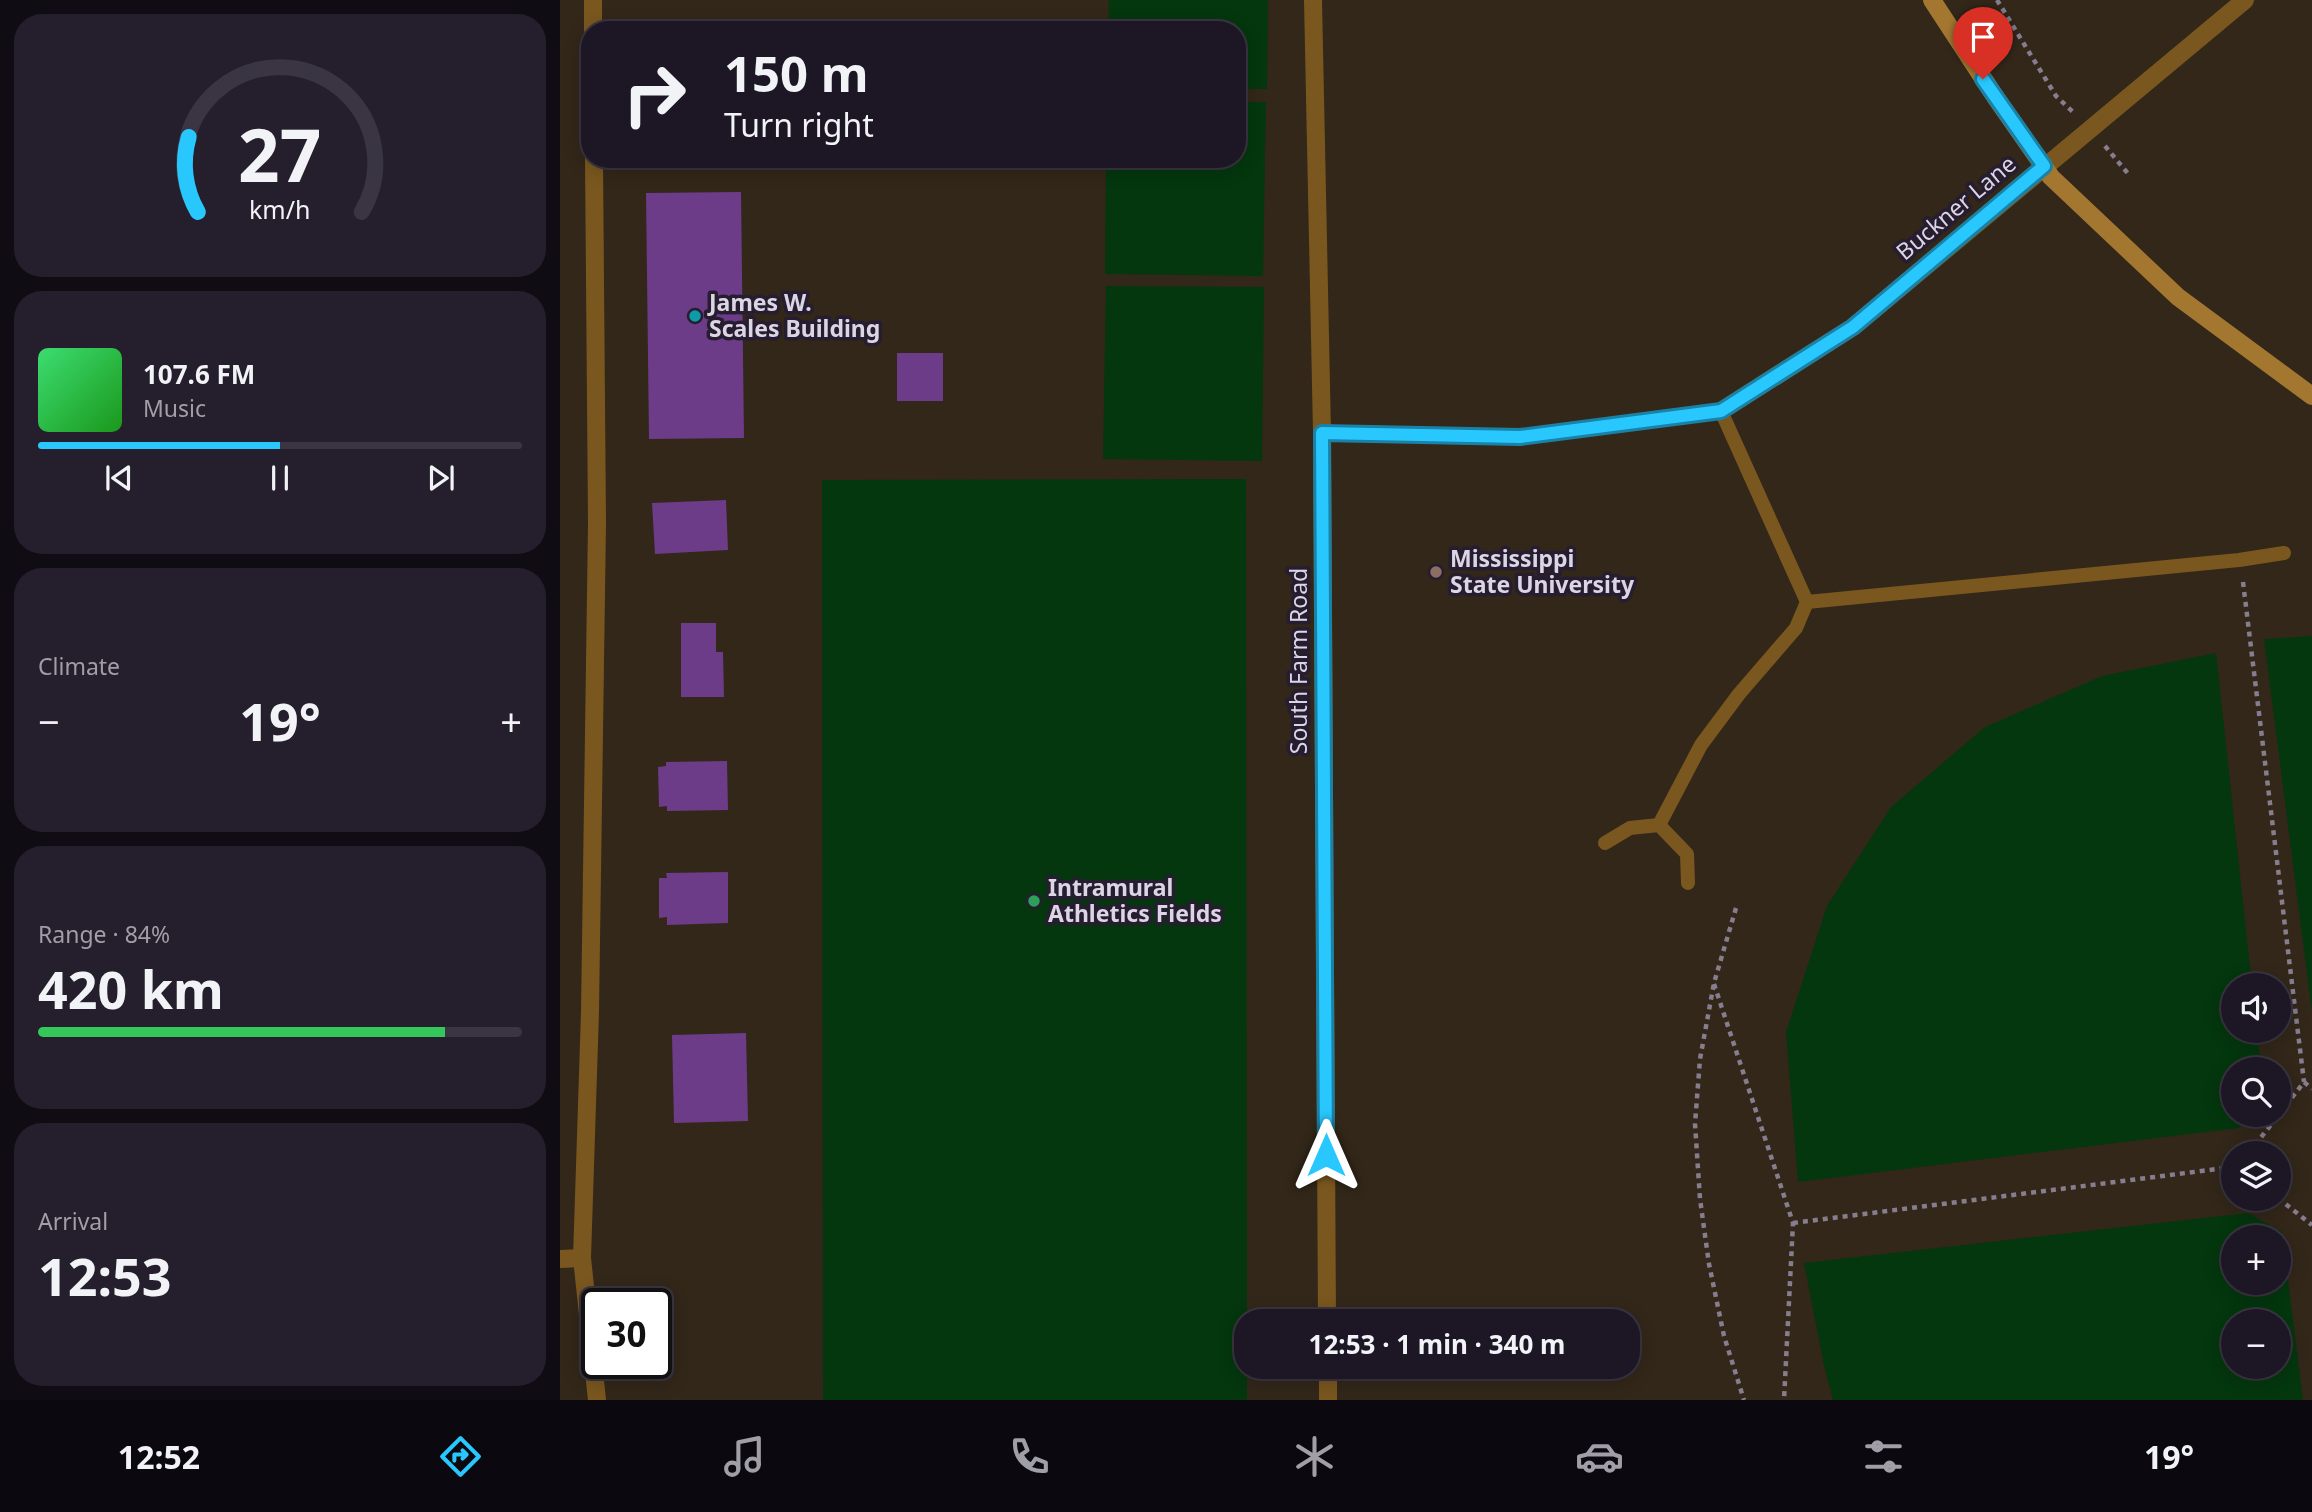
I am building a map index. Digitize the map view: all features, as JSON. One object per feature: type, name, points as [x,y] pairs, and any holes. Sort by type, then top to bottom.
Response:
[{"type":"street","points":[[593,0],[593,21]]},
{"type":"street","name":"South Farm Road","points":[[1313,0],[1322,433],[1327,1309]]},
{"type":"street","points":[[1932,0],[2051,177],[2178,298],[2312,396]]},
{"type":"street","name":"Buckner Lane","points":[[1721,411],[1853,327],[2245,0]]},
{"type":"street","points":[[594,168],[597,523],[590,1012],[582,1258],[597,1400]]},
{"type":"street","points":[[560,1259],[582,1258]]},
{"type":"street","points":[[1328,1379],[1328,1400]]},
{"type":"lane","points":[[1322,433],[1520,437],[1721,411],[1807,602],[1796,628],[1739,694],[1701,746],[1659,825]]},
{"type":"lane","points":[[1807,602],[2239,560],[2284,553]]},
{"type":"lane","points":[[1605,844],[1630,828],[1659,825]]},
{"type":"lane","points":[[1659,825],[1687,853],[1688,883]]},
{"type":"path","points":[[1997,0],[2056,96],[2090,128],[2130,176]]},
{"type":"path","points":[[2239,560],[2304,1082],[2312,1089]]},
{"type":"path","points":[[1736,908],[1714,983],[1700,1059],[1695,1124],[1700,1199],[1709,1264],[1724,1336],[1744,1400]]},
{"type":"path","points":[[1714,983],[1793,1223],[1784,1400]]},
{"type":"path","points":[[2258,1141],[2304,1082]]},
{"type":"path","points":[[1793,1223],[2221,1169]]},
{"type":"path","points":[[2291,1208],[2312,1224]]},
{"type":"shaded area","name":"Mississippi State University","points":[[560,0],[2312,0],[2312,1400],[560,1400]]},
{"type":"green space","points":[[1109,0],[1268,0],[1267,89],[1246,89],[1246,21],[1108,21]]},
{"type":"green space","points":[[1246,102],[1266,102],[1263,276],[1105,274],[1106,168],[1246,168]]},
{"type":"green space","points":[[1106,286],[1264,287],[1262,461],[1103,459]]},
{"type":"green space","name":"Intramural Athletics Fields","points":[[1246,479],[1247,1309],[1234,1309],[1234,1379],[1247,1379],[1247,1400],[823,1400],[822,480]]},
{"type":"green space","points":[[2312,636],[2312,1012],[2264,639]]},
{"type":"green space","points":[[2216,653],[2251,973],[2221,973],[2221,1043],[2258,1043],[2260,1057],[2221,1057],[2221,1127],[2240,1127],[1798,1182],[1786,1032],[1827,906],[1891,807],[1985,727],[2102,676]]},
{"type":"green space","points":[[2248,1213],[2269,1225],[2221,1225],[2221,1295],[2290,1295],[2303,1400],[1833,1400],[1804,1263]]},
{"type":"building","name":"James W. Scales Building","points":[[741,192],[744,438],[649,439],[646,193]]},
{"type":"building","points":[[897,353],[943,353],[943,401],[897,401]]},
{"type":"building","points":[[726,500],[728,550],[655,554],[652,503]]},
{"type":"building","points":[[681,623],[716,623],[716,652],[723,652],[724,697],[681,697]]},
{"type":"building","points":[[727,761],[728,810],[667,811],[667,806],[659,807],[658,767],[666,766],[666,762]]},
{"type":"building","points":[[728,872],[728,923],[667,925],[667,917],[659,918],[659,878],[667,878],[666,873]]},
{"type":"building","points":[[746,1033],[748,1121],[674,1123],[672,1035]]},
{"type":"place","name":"James W. Scales Building","points":[[695,316]]},
{"type":"place","name":"Mississippi State University","points":[[1436,572]]},
{"type":"place","name":"Intramural Athletics Fields","points":[[1034,901]]},
{"type":"route","points":[[1326,1155],[1322,433],[1520,437],[1721,411],[1853,327],[2044,166],[1983,79]]}]
